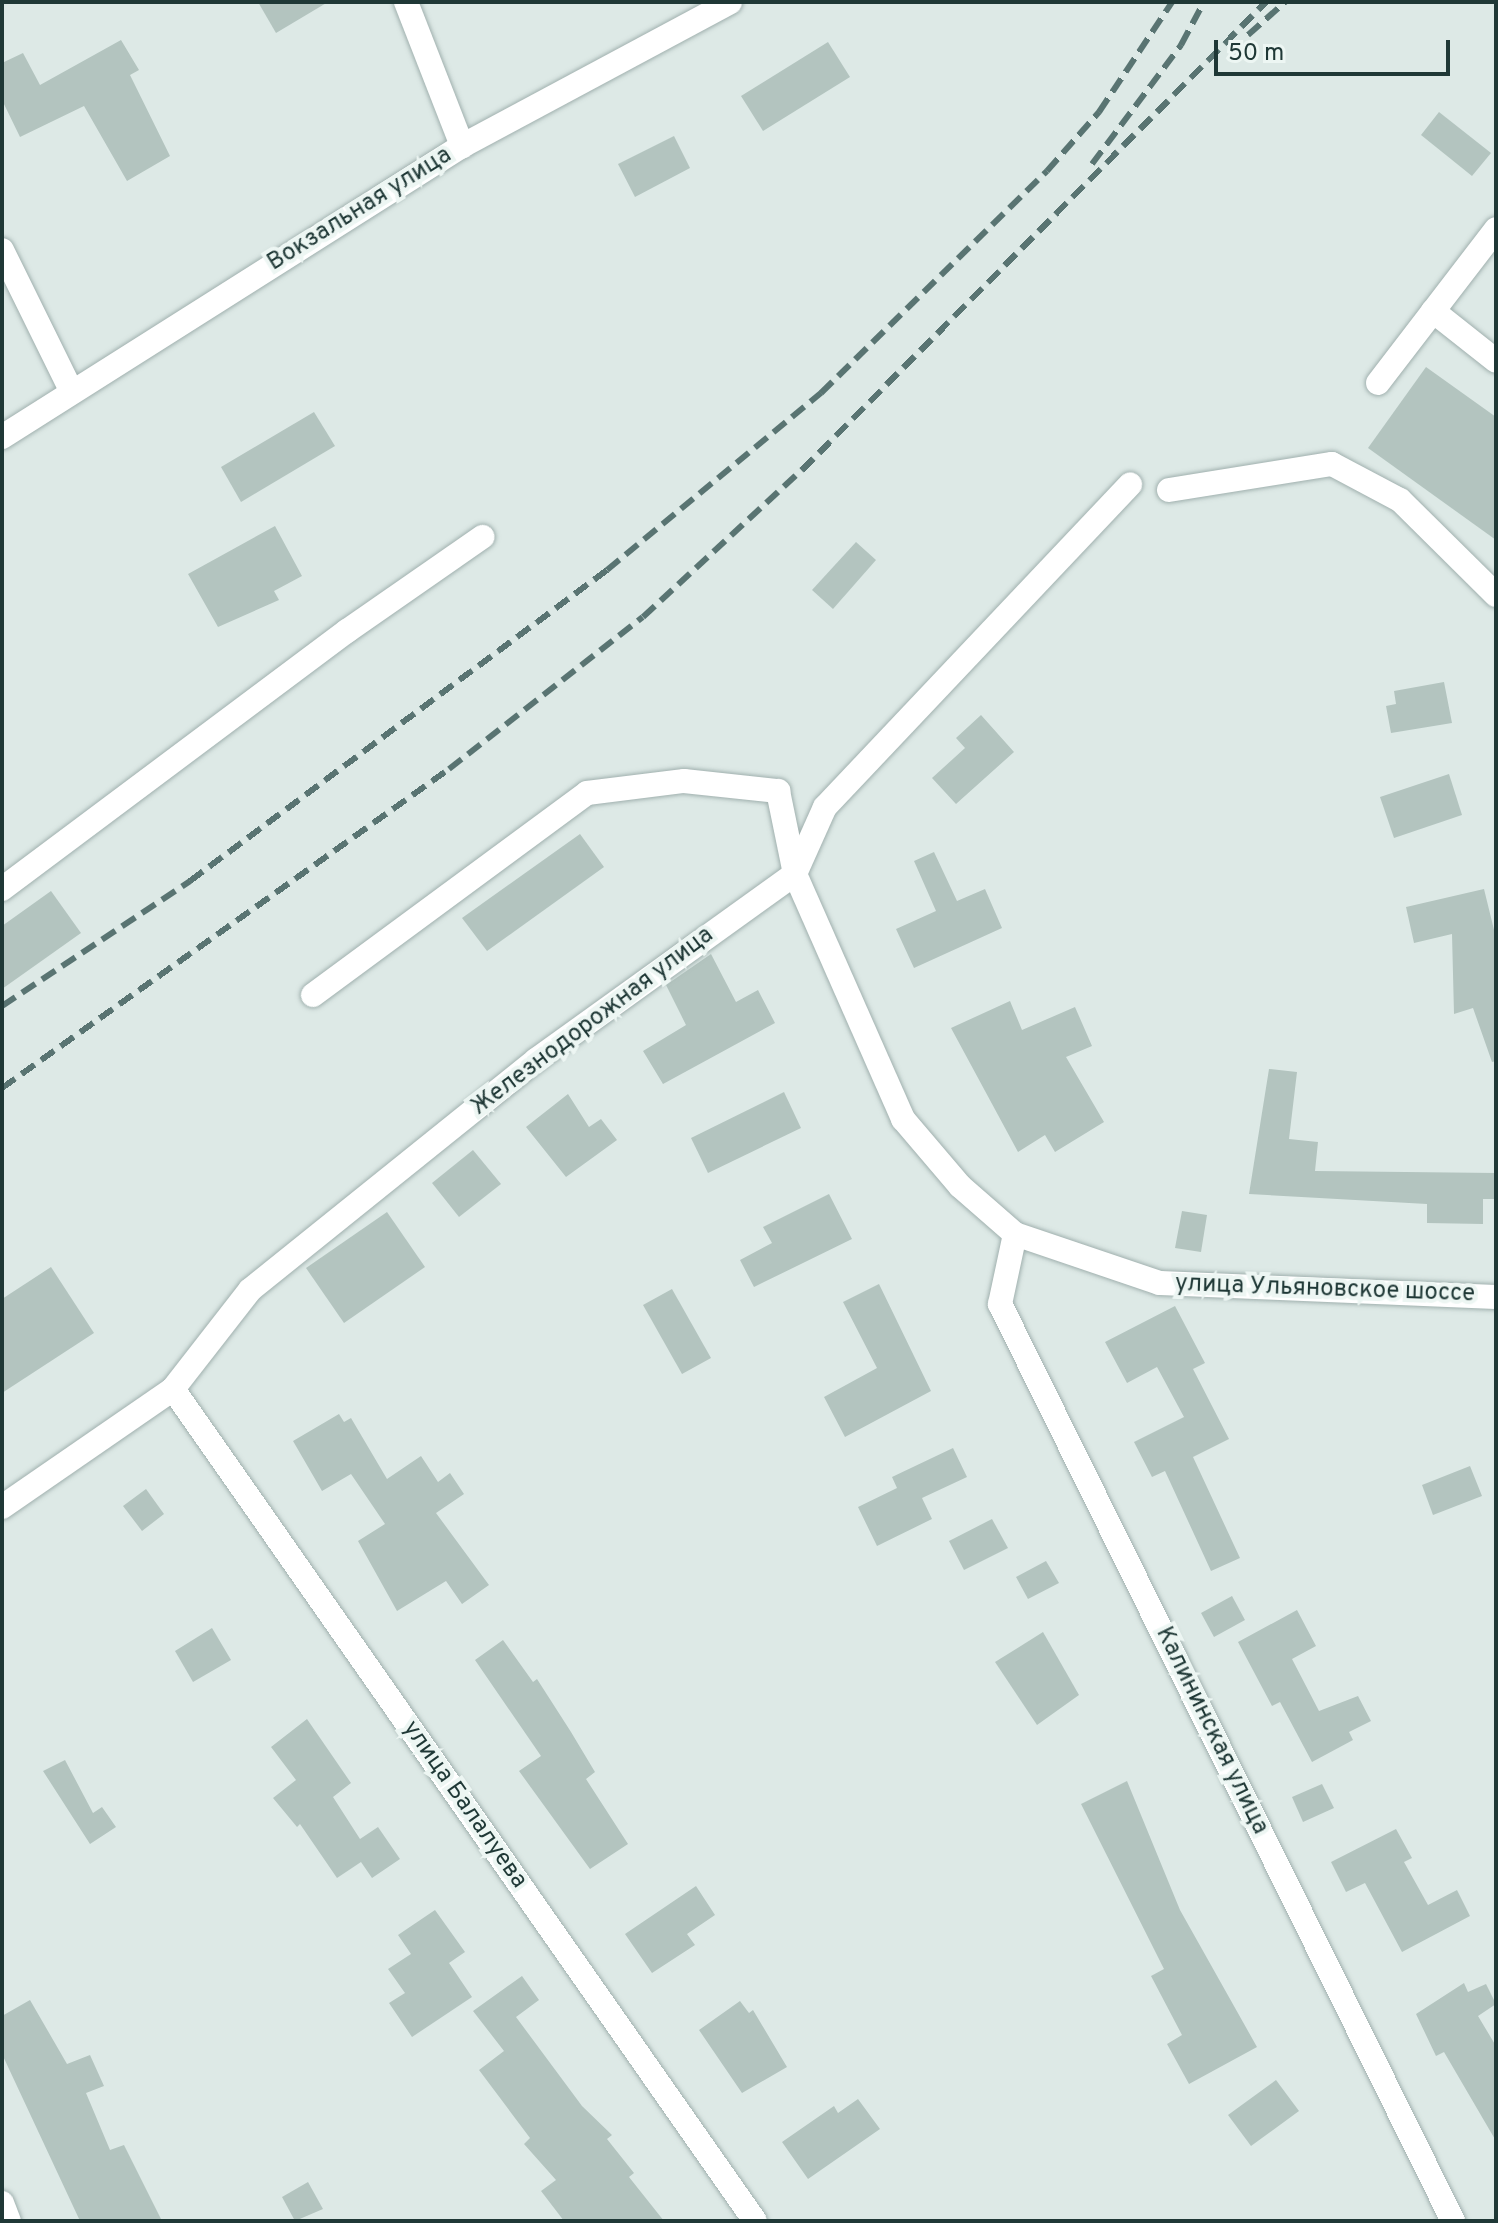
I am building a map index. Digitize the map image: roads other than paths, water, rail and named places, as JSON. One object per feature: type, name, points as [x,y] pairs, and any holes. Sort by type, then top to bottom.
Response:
[{"type":"street","points":[[406,2],[462,146]]},
{"type":"street","name":"Вокзальная улица","points":[[2,437],[71,390],[462,146],[730,2]]},
{"type":"street","points":[[1378,383],[1496,229]]},
{"type":"street","points":[[2,250],[71,390]]},
{"type":"street","points":[[1433,311],[1496,361]]},
{"type":"street","points":[[1169,490],[1332,464],[1400,500],[1496,595]]},
{"type":"street","points":[[795,874],[825,807],[1130,484]]},
{"type":"street","points":[[2,889],[347,631],[482,537]]},
{"type":"street","name":"улица Ульяновское шоссе","points":[[313,995],[587,793],[684,781],[778,791],[795,874],[903,1119],[960,1186],[1015,1234],[1160,1283],[1496,1297]]},
{"type":"street","name":"Железнодорожная улица","points":[[2,1507],[173,1389],[250,1290],[536,1060],[795,874]]},
{"type":"street","name":"Калининская улица","points":[[1015,1234],[1000,1304],[1453,2221]]},
{"type":"street","name":"улица Балалуева","points":[[173,1389],[755,2221]]},
{"type":"street","points":[[2,2203],[9,2221]]},
{"type":"railway","points":[[2,1006],[190,881],[607,570],[821,393],[1047,171],[1099,112],[1172,2]]},
{"type":"railway","points":[[1092,164],[1181,45],[1204,2]]},
{"type":"railway","points":[[2,1088],[449,769],[643,617],[802,470],[1266,2]]},
{"type":"railway","points":[[1248,35],[1285,2]]}]
